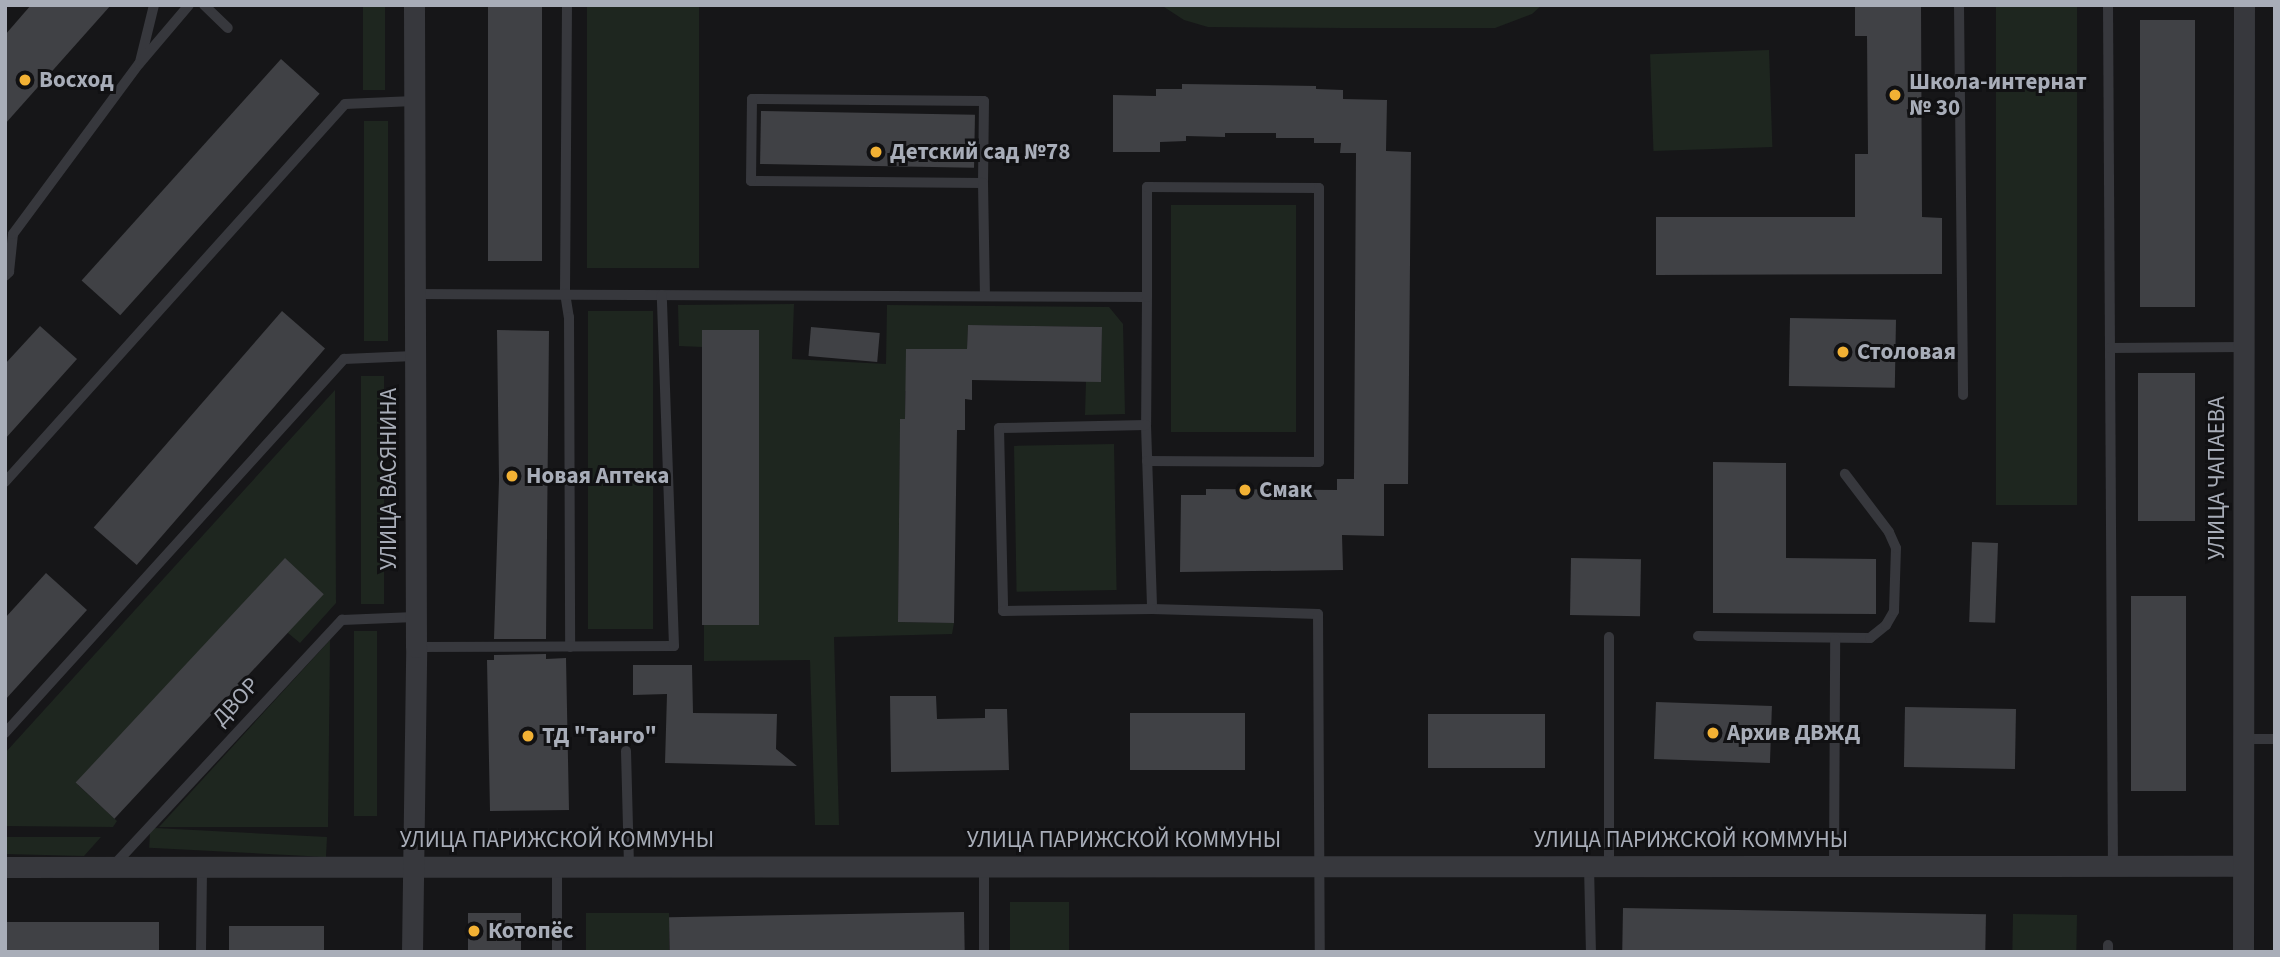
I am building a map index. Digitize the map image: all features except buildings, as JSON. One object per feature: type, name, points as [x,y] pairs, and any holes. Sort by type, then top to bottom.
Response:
[{"type":"street","name":"УЛИЦА ВАСЯНИНА","points":[[412,952],[416,647],[414,5]]},
{"type":"street","name":"УЛИЦА ЧАПАЕВА","points":[[2243,952],[2244,5]]},
{"type":"street","name":"УЛИЦА ПАРИЖСКОЙ КОММУНЫ","points":[[5,867],[2243,866]]},
{"type":"lane","points":[[139,64],[154,5]]},
{"type":"lane","points":[[5,276],[9,272],[13,234],[139,64],[189,5]]},
{"type":"lane","points":[[204,5],[228,27]]},
{"type":"lane","points":[[567,5],[565,293],[569,317],[570,647]]},
{"type":"lane","points":[[1959,5],[1963,395]]},
{"type":"lane","points":[[2108,5],[2113,866]]},
{"type":"lane","points":[[983,183],[751,181],[752,99],[984,101],[985,296]]},
{"type":"lane","points":[[5,482],[345,104],[414,101]]},
{"type":"lane","points":[[1147,461],[1319,462],[1319,188],[1147,187],[1146,425],[1147,461],[1152,608]]},
{"type":"lane","points":[[414,294],[1147,298]]},
{"type":"lane","points":[[416,647],[674,646],[662,295]]},
{"type":"lane","points":[[2110,348],[2244,347]]},
{"type":"lane","points":[[5,733],[344,359],[414,356]]},
{"type":"lane","points":[[1146,425],[999,428],[1003,611],[1152,608],[1318,614],[1320,952]]},
{"type":"lane","points":[[1698,636],[1870,638],[1886,625],[1894,611],[1896,548],[1889,531],[1845,474]]},
{"type":"lane","name":"ДВОР","points":[[112,867],[342,620],[415,617]]},
{"type":"lane","points":[[1591,952],[1600,866],[1609,637]]},
{"type":"lane","points":[[1835,639],[1835,866]]},
{"type":"lane","points":[[2243,738],[2275,739]]},
{"type":"lane","points":[[625,751],[629,867]]},
{"type":"lane","points":[[984,866],[984,952]]},
{"type":"lane","points":[[201,952],[202,867]]},
{"type":"lane","points":[[557,867],[557,952]]},
{"type":"shaded area","points":[[363,5],[385,5],[385,90],[363,90]]},
{"type":"shaded area","points":[[587,5],[699,5],[699,268],[587,268]]},
{"type":"shaded area","points":[[1161,5],[1542,5],[1532,14],[1495,28],[1345,28],[1208,27],[1184,20]]},
{"type":"shaded area","points":[[1996,5],[2077,5],[2077,505],[1996,505]]},
{"type":"shaded area","points":[[1769,50],[1772,147],[1653,151],[1650,54]]},
{"type":"shaded area","points":[[364,121],[388,121],[388,341],[364,341]]},
{"type":"shaded area","points":[[1171,205],[1296,205],[1296,432],[1171,432]]},
{"type":"shaded area","points":[[794,304],[792,359],[886,364],[887,305],[1109,307],[1123,324],[1125,414],[1085,415],[1086,381],[1101,381],[1102,327],[968,325],[967,349],[913,391],[905,391],[905,419],[900,420],[898,622],[954,623],[952,634],[834,637],[839,825],[815,825],[810,660],[704,661],[704,625],[759,625],[759,331],[703,347],[679,346],[678,305]]},
{"type":"shaded area","points":[[588,311],[653,311],[653,629],[588,629]]},
{"type":"shaded area","points":[[361,376],[384,376],[384,604],[361,604]]},
{"type":"shaded area","points":[[335,390],[336,603],[300,643],[288,633],[285,559],[78,785],[117,821],[113,827],[5,826],[5,753]]},
{"type":"shaded area","points":[[1114,444],[1117,590],[1017,592],[1014,446]]},
{"type":"shaded area","points":[[354,631],[377,631],[377,816],[354,816]]},
{"type":"shaded area","points":[[330,640],[328,827],[159,827]]},
{"type":"shaded area","points":[[150,828],[327,837],[326,857],[149,848]]},
{"type":"shaded area","points":[[5,837],[101,837],[84,856],[5,854]]},
{"type":"shaded area","points":[[1010,902],[1069,902],[1069,952],[1010,952]]},
{"type":"shaded area","points":[[586,913],[669,913],[669,952],[586,952]]},
{"type":"shaded area","points":[[2013,914],[2077,915],[2076,952],[2012,952]]},
{"type":"place","name":"Восход","points":[[25,80]]},
{"type":"place","name":"Школа-интернат № 30","points":[[1895,95]]},
{"type":"place","name":"Детский сад №78","points":[[876,152]]},
{"type":"place","name":"Столовая","points":[[1843,352]]},
{"type":"place","name":"Новая Аптека","points":[[512,476]]},
{"type":"place","name":"Смак","points":[[1245,490]]},
{"type":"place","name":"Архив ДВЖД","points":[[1713,733]]},
{"type":"place","name":"ТД \"Танго\"","points":[[528,736]]},
{"type":"place","name":"Котопёс","points":[[474,931]]}]
